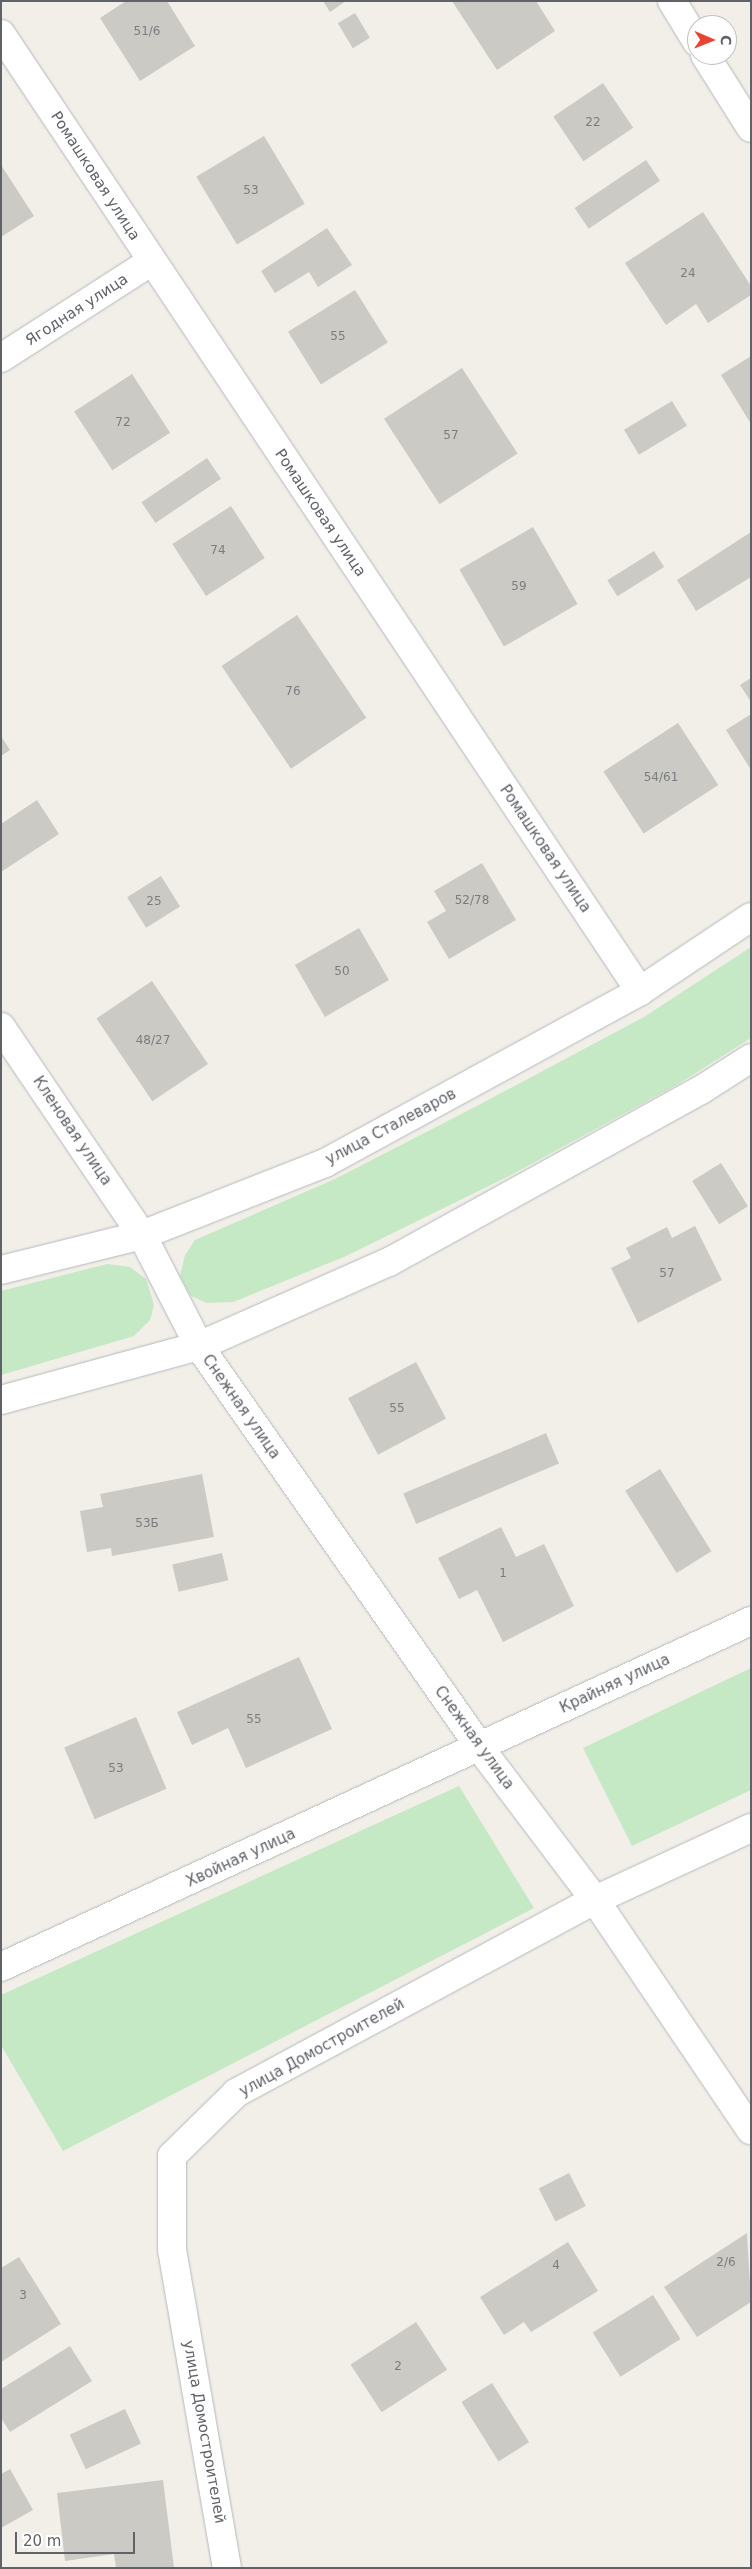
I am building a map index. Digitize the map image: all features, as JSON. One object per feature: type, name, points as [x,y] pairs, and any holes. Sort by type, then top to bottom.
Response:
[{"type":"street","points":[[672,1],[687,26]]},
{"type":"street","name":"Ромашковая улица","points":[[1,34],[640,990]]},
{"type":"street","points":[[711,65],[751,128]]},
{"type":"street","name":"Ягодная улица","points":[[1,358],[152,261]]},
{"type":"street","name":"улица Сталеваров","points":[[1,1270],[142,1234],[325,1163],[640,990],[751,917]]},
{"type":"street","name":"Кленовая улица","points":[[1,1027],[142,1234],[199,1346]]},
{"type":"street","points":[[1,1400],[199,1346],[388,1262],[751,1058]]},
{"type":"street","name":"Снежная улица","points":[[199,1346],[480,1748],[595,1900],[751,2130]]},
{"type":"street","name":"Крайняя улица","points":[[480,1748],[751,1621]]},
{"type":"street","name":"Хвойная улица","points":[[1,1967],[480,1748]]},
{"type":"street","name":"улица Домостроителей","points":[[227,2568],[172,2250],[172,2156],[236,2094],[595,1900],[751,1828]]},
{"type":"green space","points":[[751,947],[751,1038],[675,1086],[509,1176],[346,1256],[233,1302],[207,1303],[191,1296],[180,1276],[185,1255],[195,1240],[335,1179],[475,1107],[644,1017]]},
{"type":"green space","points":[[107,1264],[130,1267],[146,1279],[154,1305],[150,1320],[134,1336],[1,1375],[1,1291]]},
{"type":"green space","points":[[751,1668],[751,1790],[632,1846],[583,1748]]},
{"type":"green space","points":[[459,1786],[534,1908],[63,2151],[1,2045],[1,1995]]},
{"type":"building","points":[[126,1],[167,1],[195,46],[140,81],[100,18]]},
{"type":"building","points":[[323,1],[346,1],[330,12]]},
{"type":"building","points":[[452,1],[536,1],[555,31],[497,70]]},
{"type":"building","points":[[355,13],[370,38],[353,48],[338,23]]},
{"type":"building","points":[[603,83],[633,128],[583,161],[553,117]]},
{"type":"building","points":[[264,136],[305,204],[237,244],[196,177]]},
{"type":"building","points":[[646,160],[660,181],[589,229],[575,208]]},
{"type":"building","points":[[1,165],[34,216],[1,237]]},
{"type":"building","points":[[703,212],[751,286],[751,295],[708,323],[696,304],[666,325],[625,263]]},
{"type":"building","points":[[327,228],[352,265],[318,287],[309,272],[275,293],[261,271]]},
{"type":"building","points":[[355,290],[388,343],[321,384],[288,332]]},
{"type":"building","points":[[751,356],[751,424],[721,375]]},
{"type":"building","points":[[462,368],[518,454],[440,504],[384,419]]},
{"type":"building","points":[[132,374],[170,433],[112,470],[74,412]]},
{"type":"building","points":[[672,401],[687,426],[639,455],[624,430]]},
{"type":"building","points":[[207,458],[221,479],[155,523],[142,502]]},
{"type":"building","points":[[231,506],[265,558],[206,596],[172,544]]},
{"type":"building","points":[[533,527],[578,604],[504,647],[459,570]]},
{"type":"building","points":[[751,532],[751,577],[696,611],[677,580]]},
{"type":"building","points":[[654,551],[664,567],[617,596],[607,580]]},
{"type":"building","points":[[297,615],[366,718],[291,769],[222,666]]},
{"type":"building","points":[[751,678],[751,702],[740,685]]},
{"type":"building","points":[[751,714],[751,770],[726,730]]},
{"type":"building","points":[[678,723],[718,785],[644,834],[603,771]]},
{"type":"building","points":[[1,736],[10,750],[1,756]]},
{"type":"building","points":[[37,800],[59,834],[1,872],[1,824]]},
{"type":"building","points":[[482,863],[516,920],[449,959],[427,922],[446,911],[434,891]]},
{"type":"building","points":[[161,876],[180,907],[146,928],[127,897]]},
{"type":"building","points":[[359,928],[389,980],[325,1017],[295,965]]},
{"type":"building","points":[[152,981],[208,1064],[152,1101],[96,1018]]},
{"type":"building","points":[[721,1163],[748,1206],[719,1224],[692,1181]]},
{"type":"building","points":[[695,1226],[722,1280],[638,1323],[611,1268],[631,1258],[626,1248],[667,1227],[672,1238]]},
{"type":"building","points":[[416,1362],[446,1419],[378,1455],[348,1398]]},
{"type":"building","points":[[546,1433],[559,1463],[416,1524],[403,1494]]},
{"type":"building","points":[[660,1469],[711,1551],[677,1573],[625,1491]]},
{"type":"building","points":[[202,1474],[214,1537],[112,1556],[111,1548],[87,1552],[80,1511],[103,1507],[100,1494]]},
{"type":"building","points":[[501,1527],[516,1557],[544,1544],[574,1606],[503,1642],[477,1590],[459,1599],[438,1558]]},
{"type":"building","points":[[222,1553],[228,1580],[179,1592],[172,1564]]},
{"type":"building","points":[[299,1657],[332,1729],[246,1768],[228,1728],[192,1745],[177,1712]]},
{"type":"building","points":[[136,1717],[166,1789],[95,1819],[64,1747]]},
{"type":"building","points":[[569,2173],[586,2206],[556,2221],[539,2188]]},
{"type":"building","points":[[747,2233],[751,2302],[697,2337],[664,2287]]},
{"type":"building","points":[[568,2242],[598,2291],[531,2332],[524,2322],[504,2335],[480,2297]]},
{"type":"building","points":[[19,2257],[61,2324],[1,2362],[1,2268]]},
{"type":"building","points":[[653,2295],[681,2339],[620,2377],[593,2333]]},
{"type":"building","points":[[416,2322],[447,2370],[382,2412],[351,2364]]},
{"type":"building","points":[[70,2346],[92,2381],[10,2432],[1,2418],[1,2389]]},
{"type":"building","points":[[492,2383],[529,2442],[499,2461],[461,2402]]},
{"type":"building","points":[[125,2409],[141,2443],[86,2469],[70,2435]]},
{"type":"building","points":[[10,2469],[33,2510],[1,2528],[1,2474]]},
{"type":"building","points":[[163,2480],[174,2568],[116,2568],[114,2554],[65,2561],[57,2493]]}]
